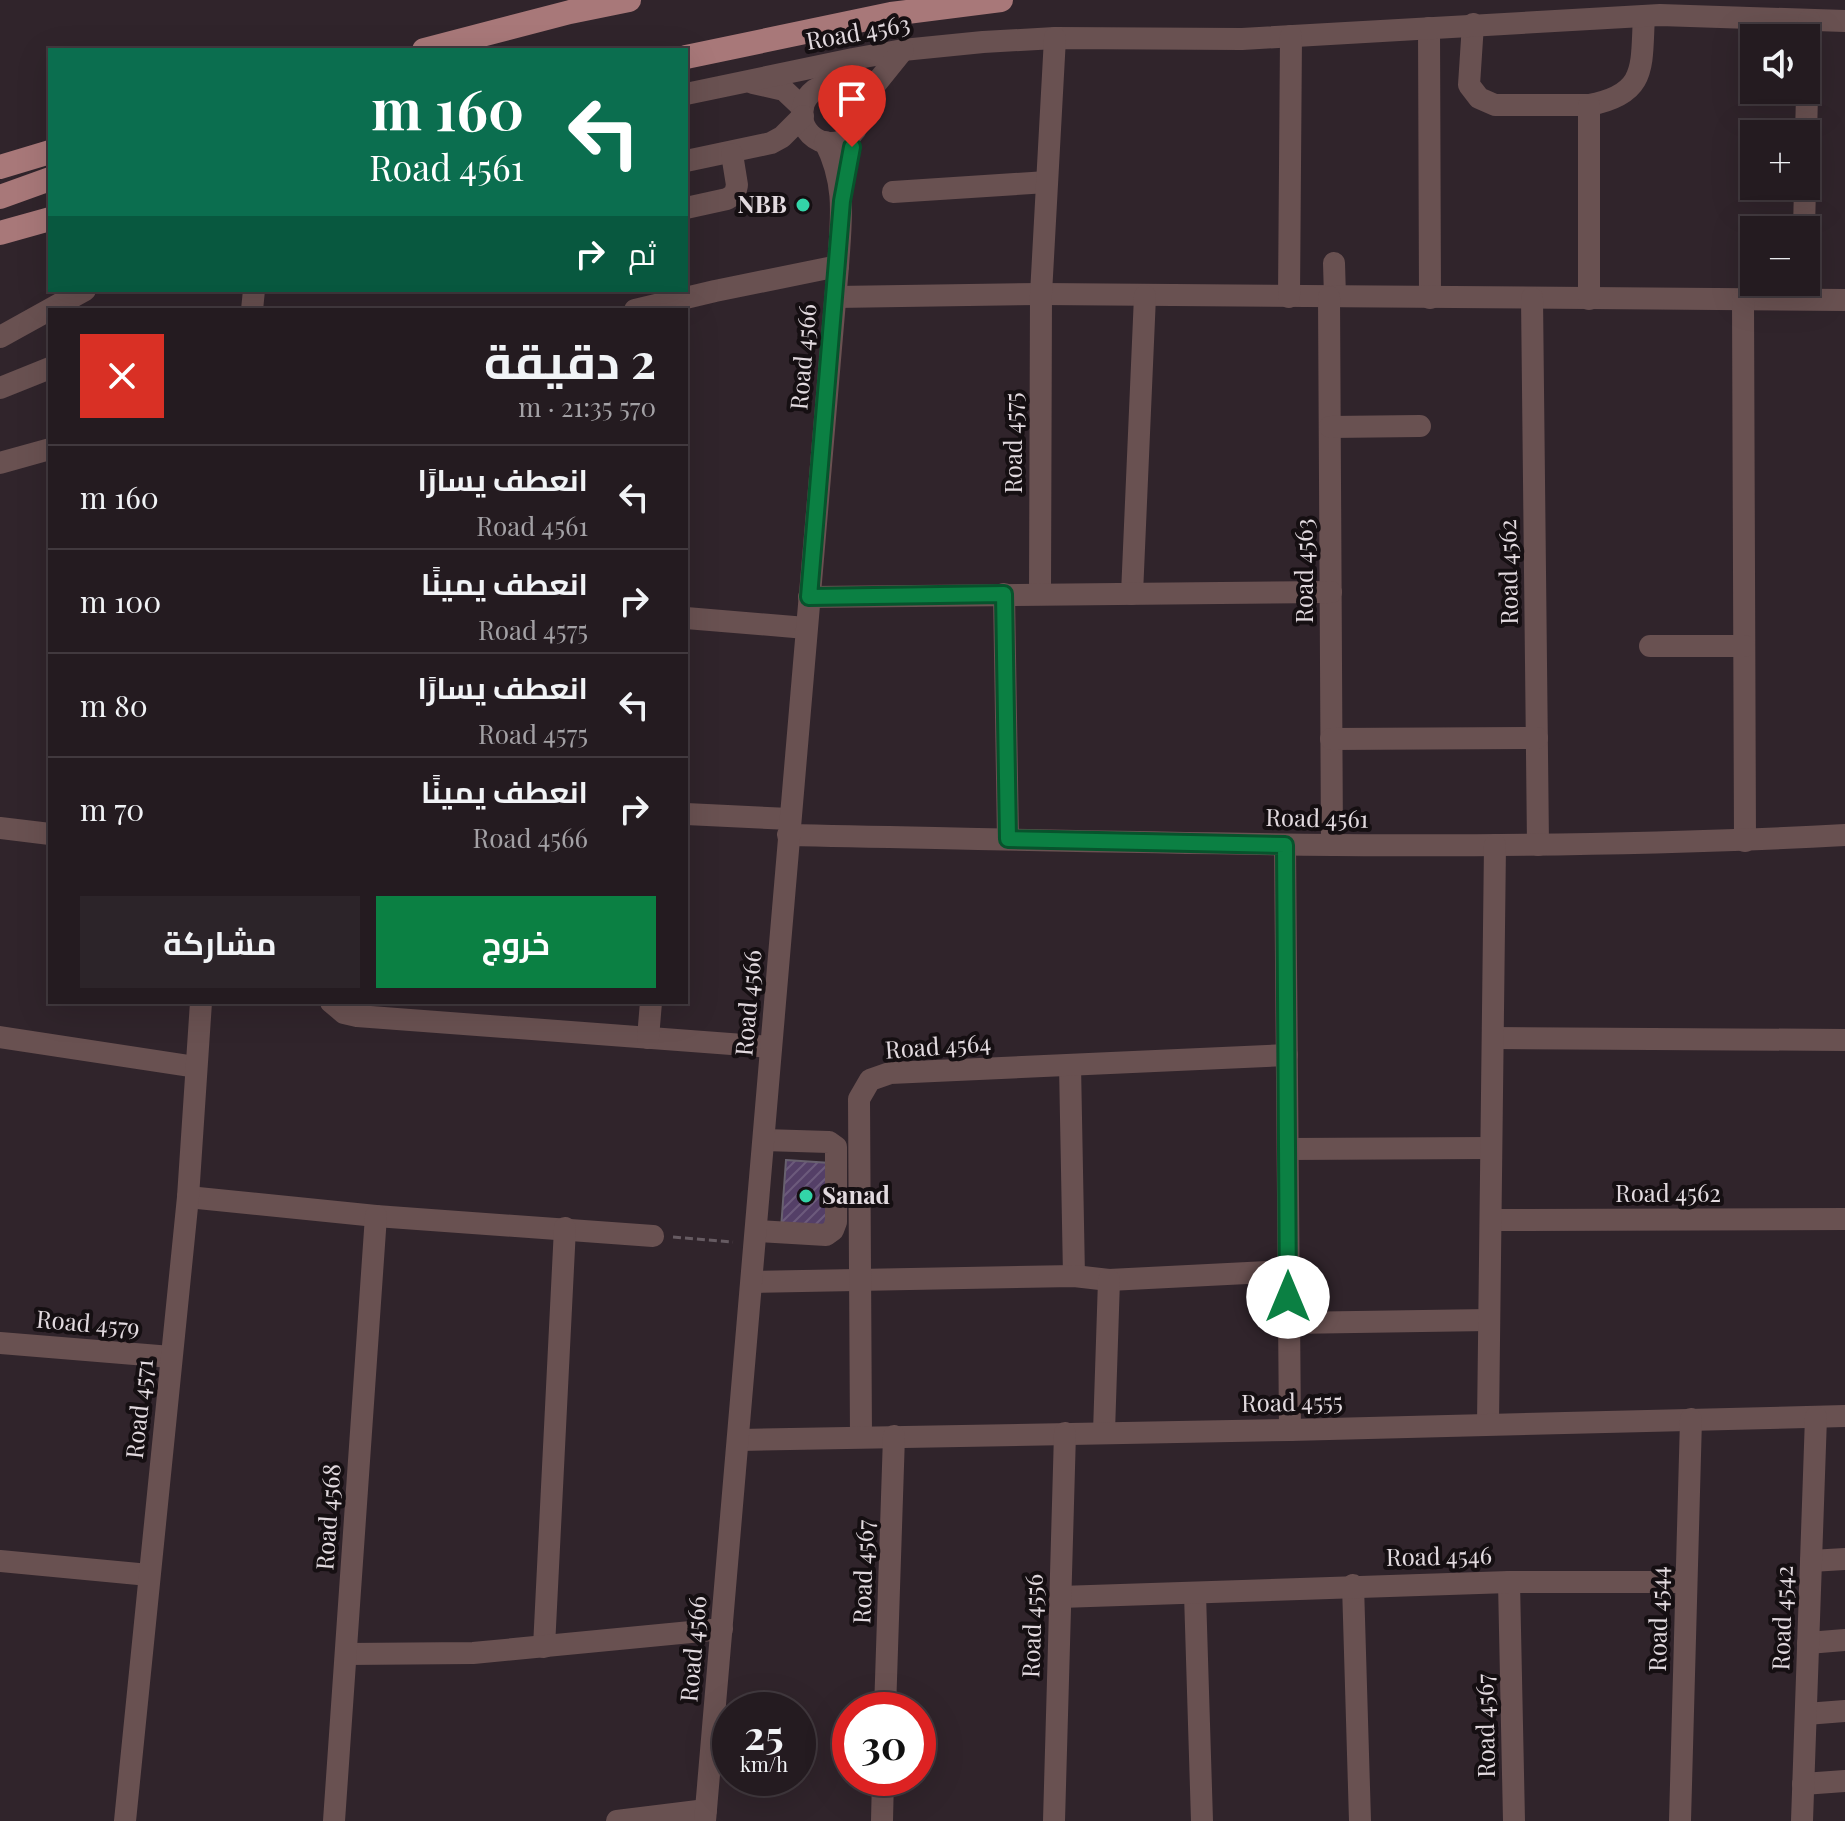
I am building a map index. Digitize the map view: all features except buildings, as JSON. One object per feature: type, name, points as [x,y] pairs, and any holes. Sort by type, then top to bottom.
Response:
[{"type":"main road","points":[[432,48],[629,0]]},
{"type":"main road","points":[[688,57],[891,14],[1001,0]]},
{"type":"main road","points":[[0,167],[48,153]]},
{"type":"main road","points":[[0,197],[48,180]]},
{"type":"main road","points":[[0,233],[48,220]]},
{"type":"street","name":"Road 4563","points":[[688,94],[903,50],[983,42],[1055,38],[1242,39],[1644,16],[1845,21]]},
{"type":"street","points":[[1473,24],[1469,85],[1479,98],[1495,105],[1589,105],[1627,92],[1640,74],[1644,16]]},
{"type":"street","points":[[1806,120],[1809,20]]},
{"type":"street","points":[[1429,28],[1430,298]]},
{"type":"street","points":[[1289,297],[1291,36]]},
{"type":"street","name":"Road 4575","points":[[1040,593],[1041,294],[1055,38]]},
{"type":"street","points":[[722,154],[777,152],[820,140],[840,141],[857,123],[874,86],[903,50]]},
{"type":"street","points":[[744,81],[784,90],[803,112],[804,124],[820,140]]},
{"type":"street","points":[[688,161],[771,143],[782,137],[803,112],[811,94],[825,86],[842,87],[855,97],[857,123]]},
{"type":"street","points":[[1589,105],[1589,299]]},
{"type":"street","name":"Road 4566","points":[[617,1821],[705,1815],[740,1440],[842,201],[857,123]]},
{"type":"street","name":"Road 4566","points":[[820,140],[838,170],[842,201]]},
{"type":"street","points":[[688,208],[727,199],[735,194],[737,185],[722,154]]},
{"type":"street","points":[[893,192],[1047,182]]},
{"type":"street","name":"Road 4563","points":[[1332,845],[1330,427],[1334,263]]},
{"type":"street","points":[[650,308],[681,304],[838,266]]},
{"type":"street","points":[[52,308],[81,292]]},
{"type":"street","points":[[836,297],[1041,294],[1743,300],[1769,296]]},
{"type":"street","points":[[1820,295],[1845,300]]},
{"type":"street","points":[[1132,594],[1145,296]]},
{"type":"street","name":"Road 4562","points":[[1532,298],[1538,845]]},
{"type":"street","points":[[1743,300],[1745,841]]},
{"type":"street","points":[[0,337],[48,310]]},
{"type":"street","points":[[0,388],[48,372]]},
{"type":"street","points":[[1330,427],[1420,426]]},
{"type":"street","points":[[0,462],[48,450]]},
{"type":"street","points":[[809,597],[1331,592]]},
{"type":"street","points":[[1004,594],[1008,839]]},
{"type":"street","points":[[688,618],[806,628]]},
{"type":"street","points":[[1650,646],[1744,646]]},
{"type":"street","points":[[1331,739],[1537,738]]},
{"type":"street","name":"Road 4561","points":[[688,814],[789,827],[1008,839],[1285,845],[1538,845],[1745,841],[1845,835]]},
{"type":"street","points":[[0,828],[48,834]]},
{"type":"street","points":[[1285,845],[1290,1430]]},
{"type":"street","points":[[1488,1424],[1495,845]]},
{"type":"street","name":"Road 4571","points":[[125,1821],[188,1197],[201,1004]]},
{"type":"street","points":[[333,1004],[344,1013],[357,1016],[771,1047]]},
{"type":"street","points":[[648,1038],[651,1004]]},
{"type":"street","points":[[0,1037],[196,1067]]},
{"type":"street","points":[[1493,1038],[1845,1040]]},
{"type":"street","name":"Road 4564","points":[[861,1437],[859,1099],[865,1085],[883,1074],[1287,1055]]},
{"type":"street","points":[[1070,1065],[1074,1276]]},
{"type":"street","points":[[756,1238],[826,1235],[833,1230],[836,1222],[836,1147],[829,1142],[764,1140]]},
{"type":"street","points":[[1288,1149],[1491,1148]]},
{"type":"street","points":[[188,1197],[376,1216],[653,1236]]},
{"type":"street","name":"Road 4568","points":[[334,1821],[376,1216]]},
{"type":"street","name":"Road 4562","points":[[1491,1220],[1845,1219]]},
{"type":"street","points":[[544,1647],[565,1228]]},
{"type":"street","points":[[752,1282],[1074,1276],[1109,1280],[1288,1271]]},
{"type":"street","points":[[1104,1432],[1109,1280]]},
{"type":"street","points":[[1289,1323],[1489,1320]]},
{"type":"street","name":"Road 4579","points":[[0,1343],[171,1357]]},
{"type":"street","name":"Road 4555","points":[[740,1440],[1845,1416]]},
{"type":"street","name":"Road 4542","points":[[1802,1821],[1816,1417]]},
{"type":"street","name":"Road 4544","points":[[1680,1821],[1691,1419]]},
{"type":"street","name":"Road 4556","points":[[1054,1821],[1065,1433]]},
{"type":"street","name":"Road 4567","points":[[886,1692],[894,1436]]},
{"type":"street","points":[[1811,1561],[1845,1559]]},
{"type":"street","points":[[0,1561],[149,1575]]},
{"type":"street","name":"Road 4567","points":[[1509,1582],[1514,1821]]},
{"type":"street","name":"Road 4546","points":[[1060,1597],[1195,1594],[1353,1585],[1685,1582]]},
{"type":"street","points":[[1353,1585],[1360,1821]]},
{"type":"street","points":[[1195,1594],[1202,1821]]},
{"type":"street","points":[[346,1654],[473,1653],[722,1629]]},
{"type":"street","points":[[1808,1643],[1845,1640]]},
{"type":"street","points":[[1806,1714],[1845,1711]]},
{"type":"street","points":[[1803,1784],[1845,1781]]},
{"type":"street","points":[[882,1821],[883,1796]]},
{"type":"path","points":[[653,1236],[756,1238]]},
{"type":"place","name":"NBB","points":[[803,205]]},
{"type":"place","name":"Sanad","points":[[806,1196]]},
{"type":"route","points":[[852,147],[842,201],[809,597],[1004,594],[1008,839],[1285,845],[1288,1297]]}]
